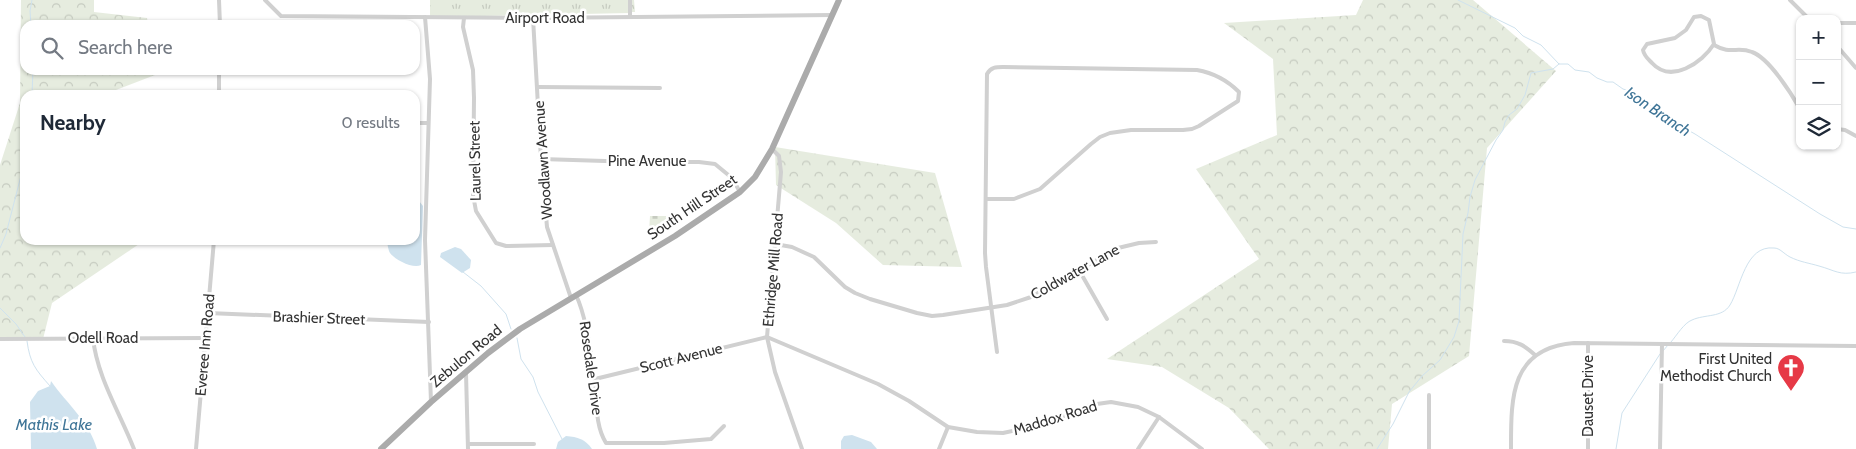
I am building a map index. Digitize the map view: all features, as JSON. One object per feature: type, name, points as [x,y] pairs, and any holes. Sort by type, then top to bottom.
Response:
[{"type":"main road","name":"South Hill Street","points":[[574,296],[699,220],[740,192],[755,177],[772,149],[839,0]]},
{"type":"main road","name":"Zebulon Road","points":[[381,449],[431,402],[520,329],[574,296]]},
{"type":"street","points":[[218,0],[220,20]]},
{"type":"street","name":"Airport Road","points":[[265,0],[281,16],[532,18],[832,15]]},
{"type":"street","points":[[630,0],[630,17]]},
{"type":"street","points":[[1790,0],[1805,15]]},
{"type":"street","points":[[1714,44],[1695,64],[1669,72],[1656,68],[1644,54],[1643,50],[1647,44],[1675,38],[1686,30],[1694,17],[1701,16],[1709,20],[1714,44],[1725,51],[1752,52],[1782,79],[1798,105]]},
{"type":"street","points":[[425,17],[430,79],[425,240],[431,402]]},
{"type":"street","name":"Laurel Street","points":[[464,18],[463,27],[473,70],[472,195],[476,211],[496,243],[506,246],[553,245]]},
{"type":"street","name":"Woodlawn Avenue","points":[[532,18],[547,227],[574,296]]},
{"type":"street","points":[[1841,23],[1856,24]]},
{"type":"street","points":[[1841,50],[1856,68]]},
{"type":"street","points":[[986,199],[1014,199],[1040,189],[1091,144],[1100,137],[1110,133],[1130,130],[1183,130],[1199,126],[1238,101],[1239,92],[1223,79],[1210,72],[1197,70],[995,67],[990,70],[987,74],[986,199],[986,267],[998,352]]},
{"type":"street","points":[[219,75],[219,90]]},
{"type":"street","points":[[538,88],[660,88]]},
{"type":"street","points":[[420,122],[428,123]]},
{"type":"street","points":[[1841,130],[1856,136]]},
{"type":"street","name":"Ethridge Mill Road","points":[[772,149],[779,156],[781,172],[767,337],[775,372],[802,449]]},
{"type":"street","name":"Pine Avenue","points":[[541,159],[699,162],[715,164],[732,178],[740,192]]},
{"type":"street","name":"Coldwater Lane","points":[[775,244],[792,247],[814,257],[845,287],[855,293],[917,313],[937,316],[1020,302],[1126,245],[1156,242]]},
{"type":"street","name":"Everee Inn Road","points":[[196,449],[214,245]]},
{"type":"street","points":[[1079,270],[1107,319]]},
{"type":"street","name":"Rosedale Drive","points":[[574,296],[582,307],[595,379],[598,426],[606,443],[627,444],[711,439],[724,426]]},
{"type":"street","name":"Brashier Street","points":[[208,313],[429,322]]},
{"type":"street","name":"Scott Avenue","points":[[595,379],[767,337]]},
{"type":"street","name":"Maddox Road","points":[[767,337],[878,384],[909,401],[948,427],[1003,434],[1045,424],[1090,405],[1110,402],[1138,407],[1159,417],[1202,449]]},
{"type":"street","points":[[93,338],[94,352],[102,374],[134,449]]},
{"type":"street","name":"Odell Road","points":[[0,339],[206,338]]},
{"type":"street","points":[[1504,342],[1517,342],[1527,347],[1535,355]]},
{"type":"street","points":[[1511,449],[1513,393],[1520,374],[1535,355],[1556,345],[1588,343],[1856,346]]},
{"type":"street","name":"Dauset Drive","points":[[1588,343],[1588,449]]},
{"type":"street","points":[[1660,449],[1662,344]]},
{"type":"street","points":[[466,373],[468,446],[534,444]]},
{"type":"street","points":[[1429,395],[1429,449]]},
{"type":"street","points":[[1138,449],[1159,417]]},
{"type":"street","points":[[940,449],[948,427]]},
{"type":"green space","points":[[21,0],[94,0],[94,12],[147,18],[147,20],[21,20]]},
{"type":"green space","points":[[430,0],[634,0],[635,12],[430,17]]},
{"type":"green space","points":[[1363,0],[1473,0],[1556,71],[1487,148],[1469,356],[1392,404],[1388,449],[1269,449],[1229,408],[1162,367],[1107,359],[1259,259],[1196,169],[1277,135],[1273,59],[1224,23],[1356,15]]},
{"type":"green space","points":[[20,75],[155,75],[116,90],[20,90]]},
{"type":"green space","points":[[20,103],[20,245],[138,245],[52,303],[43,339],[0,338],[0,165]]},
{"type":"green space","points":[[775,147],[935,173],[962,267],[883,265],[836,223],[776,185]]},
{"type":"green space","points":[[650,216],[666,216],[666,233],[649,233]]},
{"type":"water","points":[[420,202],[423,206],[421,265],[413,266],[404,263],[389,252],[387,245],[420,245]]},
{"type":"water","points":[[455,247],[461,249],[471,260],[470,268],[462,273],[440,257],[441,253]]},
{"type":"water","name":"Mathis Lake","points":[[51,381],[83,421],[97,449],[31,449],[30,402],[38,391],[50,386]]},
{"type":"water","points":[[852,435],[871,442],[877,449],[841,449],[841,441],[844,436]]},
{"type":"water","points":[[566,436],[581,439],[592,449],[556,449],[558,442]]},
{"type":"waterway","points":[[31,20],[32,0]]},
{"type":"waterway","name":"Ison Branch","points":[[1458,0],[1515,28],[1523,36],[1541,45],[1559,64],[1568,64],[1575,70],[1589,72],[1597,78],[1613,82],[1623,89],[1636,93],[1661,115],[1695,134],[1820,214],[1843,227],[1856,229]]},
{"type":"waterway","points":[[1377,449],[1393,424],[1409,392],[1422,376],[1440,360],[1454,337],[1459,321],[1463,234],[1475,180],[1503,130],[1509,115],[1517,109],[1525,95],[1531,73],[1553,69],[1559,64]]},
{"type":"waterway","points":[[32,90],[33,75]]},
{"type":"waterway","points":[[0,248],[6,234],[20,179]]},
{"type":"waterway","points":[[1671,342],[1683,326],[1689,322],[1697,318],[1718,314],[1727,309],[1750,260],[1756,253],[1764,249],[1776,248],[1794,259],[1837,272],[1856,272]]},
{"type":"waterway","points":[[463,272],[481,286],[506,314],[511,329]]},
{"type":"waterway","points":[[0,308],[16,324],[25,337]]},
{"type":"waterway","points":[[517,338],[521,359],[533,377],[538,392],[562,439]]},
{"type":"waterway","points":[[27,341],[34,365],[50,386]]},
{"type":"waterway","points":[[1663,351],[1668,345]]},
{"type":"waterway","points":[[1616,449],[1622,413],[1660,354]]},
{"type":"place","name":"First United Methodist Church","points":[[1791,392]]}]
